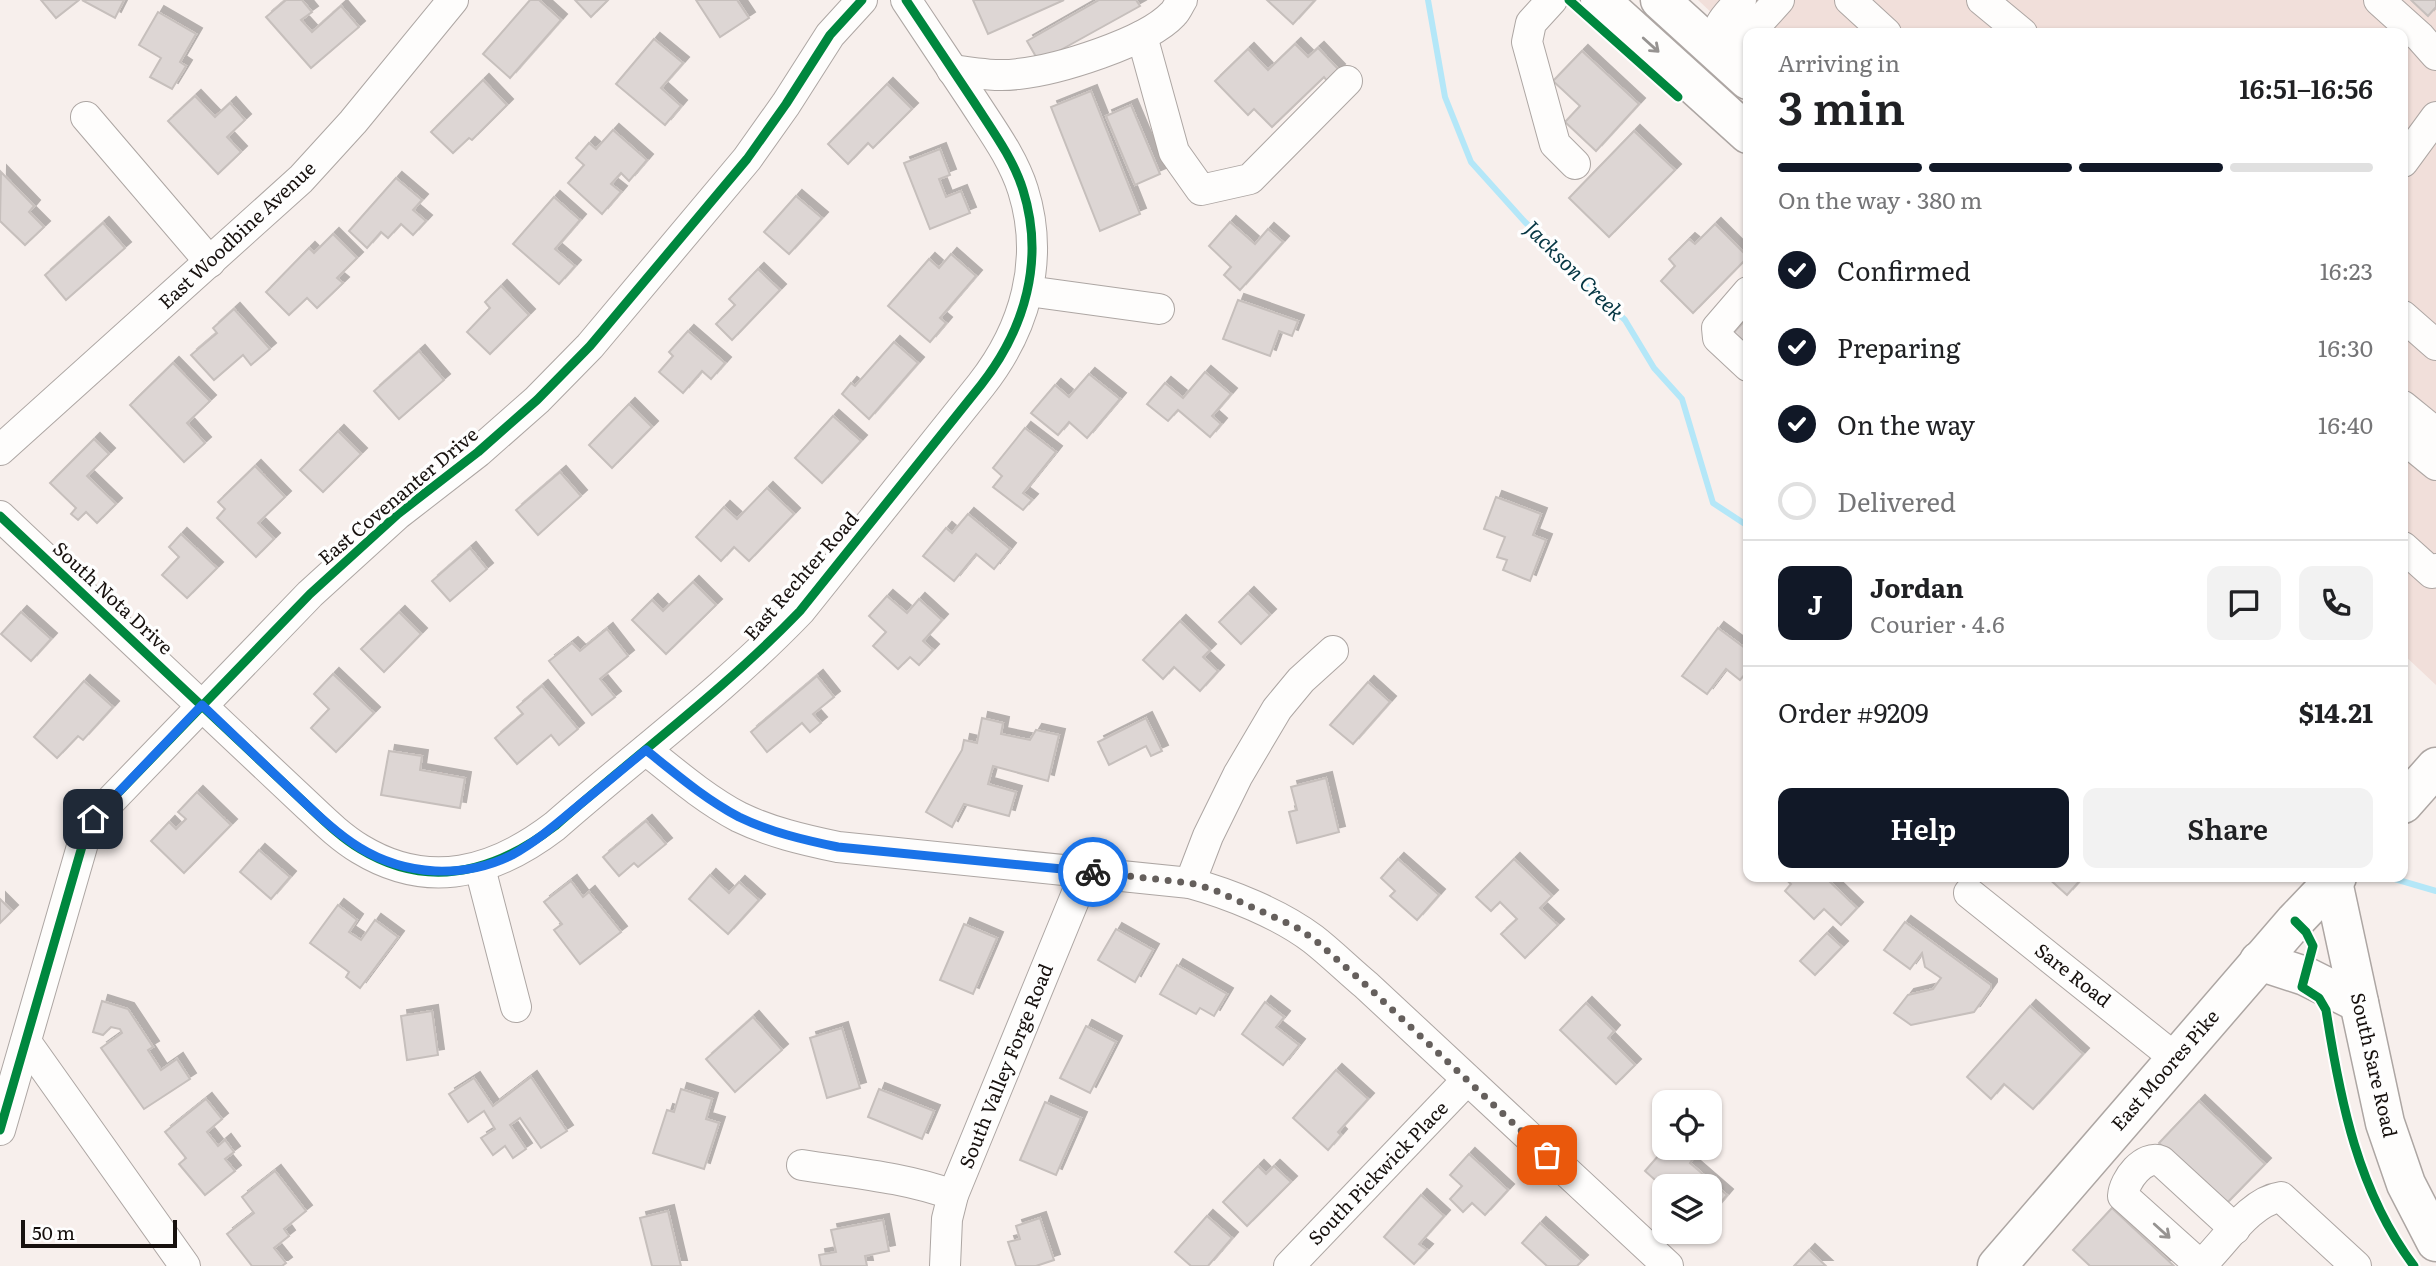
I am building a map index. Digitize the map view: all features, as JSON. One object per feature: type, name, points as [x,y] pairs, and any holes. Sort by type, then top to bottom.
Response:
[{"type":"main road","points":[[1600,0],[1743,129]]},
{"type":"main road","points":[[1660,0],[1738,39],[1743,60]]},
{"type":"main road","points":[[1688,79],[1738,39]]},
{"type":"main road","name":"East Moores Pike","points":[[1997,1266],[2259,961],[2333,882]]},
{"type":"main road","name":"South Sare Road","points":[[2333,882],[2385,1123],[2406,1184],[2436,1242]]},
{"type":"main road","points":[[2259,961],[2305,976],[2359,1003]]},
{"type":"street","name":"East Covenanter Drive","points":[[0,1130],[83,843],[93,819],[310,594],[398,514],[478,452],[537,400],[590,346],[747,159],[830,35],[862,0]]},
{"type":"street","name":"East Rechter Road","points":[[202,705],[329,825],[360,849],[390,864],[444,872],[480,868],[510,856],[534,842],[750,662],[800,611],[993,369],[1017,328],[1028,291],[1032,246],[1030,218],[1023,189],[1007,154],[906,0]]},
{"type":"street","points":[[953,70],[981,74],[1017,74],[1077,60],[1142,36],[1174,14],[1182,0]]},
{"type":"street","points":[[1552,0],[1531,23],[1527,42],[1555,144],[1575,164]]},
{"type":"street","points":[[1738,39],[1717,30],[1723,19],[1741,0]]},
{"type":"street","points":[[1750,28],[1779,0]]},
{"type":"street","points":[[1850,0],[1881,28]]},
{"type":"street","points":[[1982,0],[2016,28]]},
{"type":"street","points":[[2379,0],[2424,41]]},
{"type":"street","name":"East Woodbine Avenue","points":[[0,450],[301,179],[353,122],[436,7]]},
{"type":"street","points":[[1142,36],[1174,152],[1201,190],[1250,179],[1347,81]]},
{"type":"street","points":[[86,117],[210,262]]},
{"type":"street","points":[[2408,155],[2436,117]]},
{"type":"street","points":[[1028,291],[1159,309]]},
{"type":"street","points":[[1743,298],[1717,328],[1718,338],[1743,361]]},
{"type":"street","points":[[2408,320],[2436,345]]},
{"type":"street","points":[[2413,427],[2436,465]]},
{"type":"street","name":"South Nota Drive","points":[[0,516],[202,705]]},
{"type":"street","points":[[2408,551],[2435,573]]},
{"type":"street","points":[[1190,883],[1208,836],[1238,775],[1277,709],[1301,680],[1333,651]]},
{"type":"street","points":[[646,750],[690,786],[740,817],[798,839],[838,847],[1190,883],[1212,889],[1273,916],[1315,940],[1668,1266]]},
{"type":"street","points":[[480,868],[516,1007]]},
{"type":"street","name":"South Valley Forge Road","points":[[945,1266],[947,1219],[953,1195],[1086,871]]},
{"type":"street","name":"Sare Road","points":[[1969,893],[2175,1058]]},
{"type":"street","points":[[26,1042],[185,1266]]},
{"type":"street","name":"South Pickwick Place","points":[[1289,1266],[1467,1080]]},
{"type":"street","points":[[2245,1219],[2155,1158],[2147,1160],[2126,1182],[2123,1196],[2202,1266],[2245,1219],[2268,1199],[2281,1197],[2356,1266]]},
{"type":"street","points":[[802,1165],[897,1180],[953,1195]]},
{"type":"shaded area","points":[[1698,0],[2436,0],[2436,685],[2408,659],[2408,28],[1743,28],[1743,42]]},
{"type":"building","points":[[41,0],[79,0],[56,18]]},
{"type":"building","points":[[82,0],[124,0],[115,18]]},
{"type":"building","points":[[286,0],[302,0],[312,12],[301,20],[312,32],[341,6],[359,27],[311,68],[266,17]]},
{"type":"building","points":[[530,0],[539,0],[561,20],[510,78],[483,54]]},
{"type":"building","points":[[575,0],[608,0],[591,17]]},
{"type":"building","points":[[696,0],[737,0],[749,18],[720,37]]},
{"type":"building","points":[[973,0],[1064,0],[988,34]]},
{"type":"building","points":[[1099,0],[1136,0],[1140,6],[1039,62],[1027,41]]},
{"type":"building","points":[[1267,0],[1315,0],[1293,24]]},
{"type":"building","points":[[2411,0],[2436,0],[2436,7],[2428,16]]},
{"type":"building","points":[[158,12],[196,34],[180,62],[186,66],[172,89],[150,77],[161,58],[139,45]]},
{"type":"building","points":[[654,39],[683,63],[661,88],[681,106],[665,125],[616,84]]},
{"type":"building","points":[[1295,44],[1308,57],[1318,48],[1339,70],[1327,81],[1324,77],[1272,127],[1254,109],[1248,115],[1215,81],[1248,49],[1268,70]]},
{"type":"building","points":[[1582,51],[1639,104],[1596,151],[1565,122],[1580,106],[1553,81]]},
{"type":"building","points":[[483,80],[507,105],[472,140],[469,138],[453,153],[431,132]]},
{"type":"building","points":[[887,84],[912,109],[873,148],[868,143],[848,164],[828,144]]},
{"type":"building","points":[[1091,91],[1140,214],[1100,231],[1051,107]]},
{"type":"building","points":[[195,96],[215,117],[230,103],[245,120],[227,137],[241,152],[218,174],[168,121]]},
{"type":"building","points":[[1131,105],[1160,174],[1135,185],[1106,116]]},
{"type":"building","points":[[613,130],[647,160],[629,181],[621,173],[611,184],[621,192],[602,214],[568,183],[584,165],[576,158],[589,143],[596,149]]},
{"type":"building","points":[[1634,131],[1675,170],[1609,237],[1569,198]]},
{"type":"building","points":[[940,149],[950,175],[939,179],[946,197],[961,191],[970,213],[930,229],[904,163]]},
{"type":"building","points":[[1,172],[34,206],[29,212],[44,227],[25,245],[0,221]]},
{"type":"building","points":[[396,178],[422,200],[413,210],[426,221],[413,235],[401,224],[388,238],[381,232],[367,248],[349,231]]},
{"type":"building","points":[[796,196],[822,218],[789,254],[764,232]]},
{"type":"building","points":[[554,197],[580,220],[555,249],[575,266],[559,284],[513,244]]},
{"type":"building","points":[[1230,222],[1255,244],[1268,229],[1283,242],[1240,290],[1224,275],[1231,267],[1209,246]]},
{"type":"building","points":[[103,223],[125,248],[66,300],[45,275]]},
{"type":"building","points":[[1715,224],[1743,252],[1743,262],[1693,313],[1661,281],[1675,266],[1669,259],[1689,239],[1695,244]]},
{"type":"building","points":[[333,234],[357,258],[337,278],[343,283],[317,308],[307,298],[289,315],[266,292],[309,248],[314,253]]},
{"type":"building","points":[[951,254],[976,276],[940,318],[946,323],[930,342],[888,306],[929,259],[939,268]]},
{"type":"building","points":[[758,269],[780,290],[732,340],[716,324],[735,305],[729,299]]},
{"type":"building","points":[[501,286],[529,315],[490,354],[467,332],[490,308],[485,302]]},
{"type":"building","points":[[1238,300],[1298,321],[1292,336],[1279,331],[1270,356],[1223,339]]},
{"type":"building","points":[[234,309],[270,349],[251,365],[243,355],[214,380],[191,355],[217,333],[213,328]]},
{"type":"building","points":[[1743,322],[1743,350],[1741,352],[1728,339]]},
{"type":"building","points":[[688,331],[725,363],[711,379],[702,371],[683,393],[659,372],[673,356],[669,352]]},
{"type":"building","points":[[894,342],[918,363],[869,419],[842,394],[851,383],[855,386]]},
{"type":"building","points":[[419,351],[444,380],[399,419],[374,391]]},
{"type":"building","points":[[173,363],[210,401],[187,423],[205,443],[184,462],[130,405]]},
{"type":"building","points":[[1205,372],[1231,394],[1212,416],[1221,424],[1210,437],[1178,410],[1168,421],[1147,404],[1165,383],[1183,398]]},
{"type":"building","points":[[1089,374],[1120,399],[1087,438],[1069,422],[1058,435],[1031,413],[1055,385],[1069,397]]},
{"type":"building","points":[[629,404],[652,427],[612,468],[589,445]]},
{"type":"building","points":[[833,416],[861,441],[822,483],[795,458]]},
{"type":"building","points":[[1025,428],[1056,452],[1023,493],[1032,500],[1023,510],[993,487],[1002,476],[993,468]]},
{"type":"building","points":[[338,431],[361,454],[323,492],[300,470]]},
{"type":"building","points":[[94,439],[109,454],[87,476],[116,504],[97,523],[86,512],[78,520],[71,514],[76,508],[50,483]]},
{"type":"building","points":[[255,466],[285,497],[258,523],[274,539],[256,557],[217,518],[225,509],[218,502]]},
{"type":"building","points":[[560,472],[581,496],[538,535],[516,510]]},
{"type":"building","points":[[767,488],[794,514],[749,561],[734,547],[721,561],[696,537],[724,507],[737,519]]},
{"type":"building","points":[[1496,497],[1541,514],[1533,535],[1546,540],[1530,581],[1503,570],[1507,560],[1497,557],[1505,537],[1484,529]]},
{"type":"building","points":[[968,514],[1010,549],[994,569],[976,554],[954,581],[923,556],[946,528],[952,533]]},
{"type":"building","points":[[181,534],[217,568],[187,598],[162,575],[179,557],[169,547]]},
{"type":"building","points":[[470,548],[487,569],[450,601],[432,581]]},
{"type":"building","points":[[693,582],[716,605],[666,654],[632,620],[652,600],[663,611]]},
{"type":"building","points":[[1248,593],[1270,615],[1241,644],[1219,622]]},
{"type":"building","points":[[887,596],[907,613],[919,599],[942,620],[923,641],[933,650],[919,665],[910,657],[898,669],[873,646],[886,632],[869,616]]},
{"type":"building","points":[[21,612],[51,639],[31,661],[1,634]]},
{"type":"building","points":[[399,612],[421,634],[384,672],[361,649]]},
{"type":"building","points":[[1180,621],[1210,650],[1203,657],[1218,671],[1200,691],[1174,667],[1163,679],[1143,660]]},
{"type":"building","points":[[1718,628],[1743,647],[1743,676],[1740,680],[1726,669],[1707,694],[1682,676]]},
{"type":"building","points":[[607,629],[628,656],[600,679],[615,697],[592,715],[549,661],[572,643],[580,651]]},
{"type":"building","points":[[333,674],[374,713],[336,752],[311,728],[329,709],[314,694]]},
{"type":"building","points":[[817,676],[834,697],[813,714],[821,723],[810,732],[802,723],[767,752],[751,732]]},
{"type":"building","points":[[84,681],[113,707],[83,740],[78,736],[57,758],[34,737]]},
{"type":"building","points":[[1368,682],[1390,702],[1353,744],[1330,725]]},
{"type":"building","points":[[542,686],[578,729],[559,745],[551,735],[517,764],[495,738],[523,714],[517,707]]},
{"type":"building","points":[[982,718],[1003,723],[1001,734],[1030,740],[1036,730],[1059,735],[1048,781],[993,766],[988,784],[1016,792],[1009,816],[964,804],[952,827],[926,812],[962,750],[964,740],[977,743]]},
{"type":"building","points":[[1146,718],[1162,751],[1151,756],[1146,746],[1109,765],[1098,742]]},
{"type":"building","points":[[389,751],[422,756],[420,770],[465,778],[460,808],[381,795]]},
{"type":"building","points":[[1326,778],[1339,832],[1297,843],[1289,812],[1297,810],[1291,787]]},
{"type":"building","points":[[197,792],[231,825],[184,873],[151,841],[169,822],[176,829],[186,819],[178,812]]},
{"type":"building","points":[[646,821],[666,844],[638,867],[634,863],[619,876],[603,857]]},
{"type":"building","points":[[259,850],[290,877],[271,899],[240,872]]},
{"type":"building","points":[[1398,859],[1439,895],[1417,920],[1390,896],[1395,891],[1381,878]]},
{"type":"building","points":[[1514,859],[1552,896],[1540,908],[1558,925],[1525,958],[1501,934],[1517,919],[1500,902],[1491,911],[1476,897]]},
{"type":"building","points":[[710,875],[729,893],[739,882],[759,900],[728,934],[689,899]]},
{"type":"building","points":[[571,881],[583,897],[589,892],[621,932],[580,964],[554,930],[562,924],[544,902]]},
{"type":"building","points":[[1789,882],[1830,882],[1857,908],[1841,925],[1824,909],[1814,919],[1785,891],[1791,884]]},
{"type":"building","points":[[2053,882],[2079,882],[2067,895]]},
{"type":"building","points":[[0,899],[12,911],[0,923]]},
{"type":"building","points":[[338,905],[357,920],[349,932],[361,940],[375,920],[398,937],[360,988],[346,977],[349,972],[310,943]]},
{"type":"building","points":[[1905,922],[1991,985],[1974,1012],[1911,1025],[1894,1013],[1908,995],[1933,989],[1941,978],[1925,967],[1922,953],[1910,969],[1884,950]]},
{"type":"building","points":[[964,924],[997,938],[973,994],[940,980]]},
{"type":"building","points":[[1116,929],[1153,950],[1135,982],[1098,960]]},
{"type":"building","points":[[1827,933],[1842,947],[1815,975],[1800,961]]},
{"type":"building","points":[[1177,965],[1227,994],[1214,1016],[1200,1008],[1196,1014],[1160,994]]},
{"type":"building","points":[[102,1001],[128,1009],[153,1047],[148,1050],[161,1070],[177,1059],[190,1079],[144,1109],[101,1048],[122,1033],[120,1029],[111,1027],[103,1035],[93,1032]]},
{"type":"building","points":[[1265,1002],[1284,1017],[1276,1027],[1299,1045],[1283,1065],[1242,1034]]},
{"type":"building","points":[[1586,1003],[1614,1031],[1608,1038],[1635,1065],[1616,1084],[1560,1030]]},
{"type":"building","points":[[2030,1006],[2083,1054],[2033,1109],[2004,1084],[1991,1099],[1967,1077]]},
{"type":"building","points":[[432,1011],[438,1055],[407,1060],[401,1016]]},
{"type":"building","points":[[753,1017],[782,1050],[735,1092],[706,1059]]},
{"type":"building","points":[[1086,1026],[1116,1042],[1090,1093],[1060,1078]]},
{"type":"building","points":[[842,1028],[860,1088],[827,1098],[810,1038]]},
{"type":"building","points":[[1336,1070],[1368,1099],[1338,1132],[1341,1135],[1328,1150],[1293,1118]]},
{"type":"building","points":[[531,1077],[567,1131],[541,1148],[520,1118],[510,1125],[526,1149],[513,1158],[505,1146],[493,1155],[481,1138],[495,1129],[484,1111],[468,1122],[449,1094],[474,1078],[493,1106]]},
{"type":"building","points":[[681,1089],[712,1099],[706,1119],[719,1123],[704,1169],[653,1153],[667,1110],[674,1112]]},
{"type":"building","points":[[879,1089],[934,1111],[922,1139],[868,1117]]},
{"type":"building","points":[[206,1099],[222,1119],[207,1132],[218,1146],[225,1140],[234,1152],[225,1159],[235,1171],[205,1195],[179,1164],[186,1158],[165,1132]]},
{"type":"building","points":[[2199,1101],[2265,1164],[2224,1206],[2159,1143]]},
{"type":"building","points":[[1045,1102],[1081,1118],[1056,1175],[1020,1160]]},
{"type":"building","points":[[1469,1154],[1508,1190],[1485,1215],[1472,1203],[1463,1212],[1450,1199],[1462,1186],[1450,1175]]},
{"type":"building","points":[[1655,1160],[1692,1160],[1690,1163],[1703,1174],[1652,1174],[1652,1177],[1645,1171]]},
{"type":"building","points":[[1258,1166],[1266,1174],[1274,1166],[1291,1182],[1247,1226],[1223,1202]]},
{"type":"building","points":[[275,1171],[306,1211],[284,1229],[289,1236],[274,1248],[286,1263],[282,1266],[252,1266],[227,1234],[254,1213],[242,1197]]},
{"type":"building","points":[[1421,1195],[1444,1216],[1419,1244],[1427,1250],[1414,1264],[1384,1237]]},
{"type":"building","points":[[2112,1208],[2174,1266],[2090,1266],[2073,1250]]},
{"type":"building","points":[[668,1211],[681,1266],[652,1266],[640,1218]]},
{"type":"building","points":[[1207,1216],[1232,1238],[1208,1266],[1191,1266],[1175,1252]]},
{"type":"building","points":[[1040,1218],[1054,1260],[1036,1266],[1016,1266],[1008,1242],[1020,1239],[1016,1226]]},
{"type":"building","points":[[883,1220],[889,1251],[865,1256],[867,1266],[821,1266],[819,1255],[836,1252],[831,1230]]},
{"type":"building","points":[[1540,1223],[1582,1261],[1577,1266],[1547,1266],[1522,1243]]},
{"type":"building","points":[[1809,1250],[1826,1266],[1794,1266]]},
{"type":"waterway","name":"Jackson Creek","points":[[1428,0],[1445,97],[1471,162],[1525,222],[1625,320],[1654,368],[1682,399],[1713,503],[1743,523]]},
{"type":"waterway","name":"Jackson Creek","points":[[2405,882],[2436,891]]},
{"type":"cycle path","points":[[0,1130],[83,843],[93,819],[310,594],[398,514],[478,452],[537,400],[590,346],[747,159],[830,35],[862,0]]},
{"type":"cycle path","points":[[0,516],[325,822],[360,849],[386,862],[411,870],[436,872],[485,865],[532,842],[555,826],[711,695],[800,611],[981,385],[1009,341],[1027,293],[1031,268],[1032,242],[1023,190],[1002,145],[906,0]]},
{"type":"cycle path","points":[[1569,0],[1678,97]]},
{"type":"cycle path","points":[[2295,921],[2306,932],[2313,946],[2302,987],[2319,998],[2326,1010],[2345,1111],[2365,1176],[2395,1237],[2414,1266]]},
{"type":"way so far","points":[[1093,872],[1190,883],[1212,889],[1296,927],[1315,940],[1366,985],[1547,1155]]},
{"type":"route","points":[[93,819],[202,705],[350,843],[390,864],[405,868],[444,872],[480,868],[510,856],[555,826],[646,750],[690,786],[740,817],[798,839],[838,847],[1093,872]]}]
